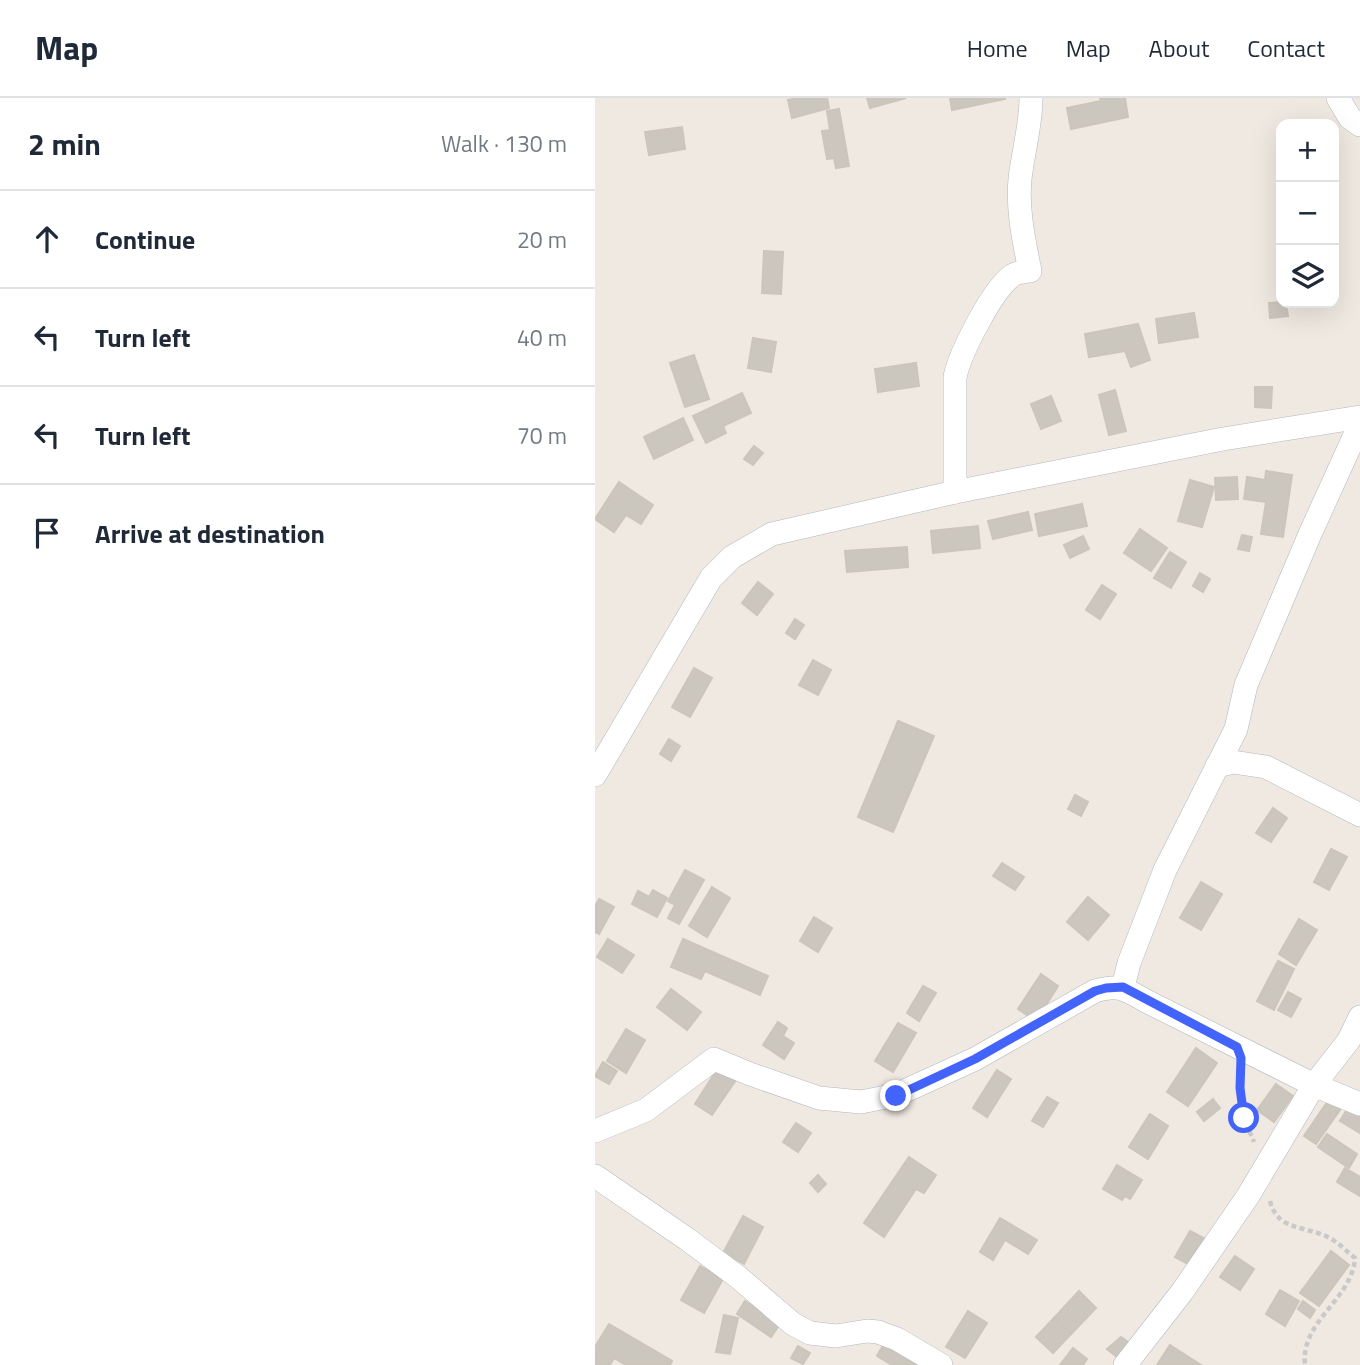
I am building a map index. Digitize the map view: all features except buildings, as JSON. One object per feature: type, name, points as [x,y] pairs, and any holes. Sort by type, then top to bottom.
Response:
[{"type":"street","points":[[955,492],[955,377],[959,359],[1002,284],[1016,273],[1030,271],[1020,217],[1019,181],[1031,113],[1031,98]]},
{"type":"street","points":[[1338,98],[1350,118],[1360,125]]},
{"type":"street","points":[[595,775],[711,578],[732,557],[772,534],[955,492],[1223,439],[1360,417]]},
{"type":"street","points":[[1123,987],[1129,963],[1165,870],[1236,729],[1246,685],[1360,424]]},
{"type":"street","points":[[1217,766],[1233,762],[1266,767],[1360,815]]},
{"type":"street","points":[[595,1131],[646,1110],[713,1059],[819,1098],[861,1102],[896,1096],[975,1059],[1095,991],[1123,987],[1237,1047],[1314,1085],[1360,1104]]},
{"type":"street","points":[[1125,1365],[1182,1292],[1248,1196],[1314,1085],[1349,1040],[1360,1017]]},
{"type":"street","points":[[595,1177],[687,1239],[738,1277],[793,1324],[810,1333],[836,1335],[878,1332],[897,1339],[941,1365]]},
{"type":"path","points":[[1237,1047],[1241,1058],[1240,1088],[1244,1118],[1265,1167],[1272,1211],[1286,1224],[1324,1235],[1355,1258],[1354,1272],[1313,1327],[1303,1351],[1305,1365]]},
{"type":"route","points":[[896,1096],[975,1059],[1095,991],[1123,987],[1237,1047],[1241,1058],[1240,1088],[1244,1118]]}]
